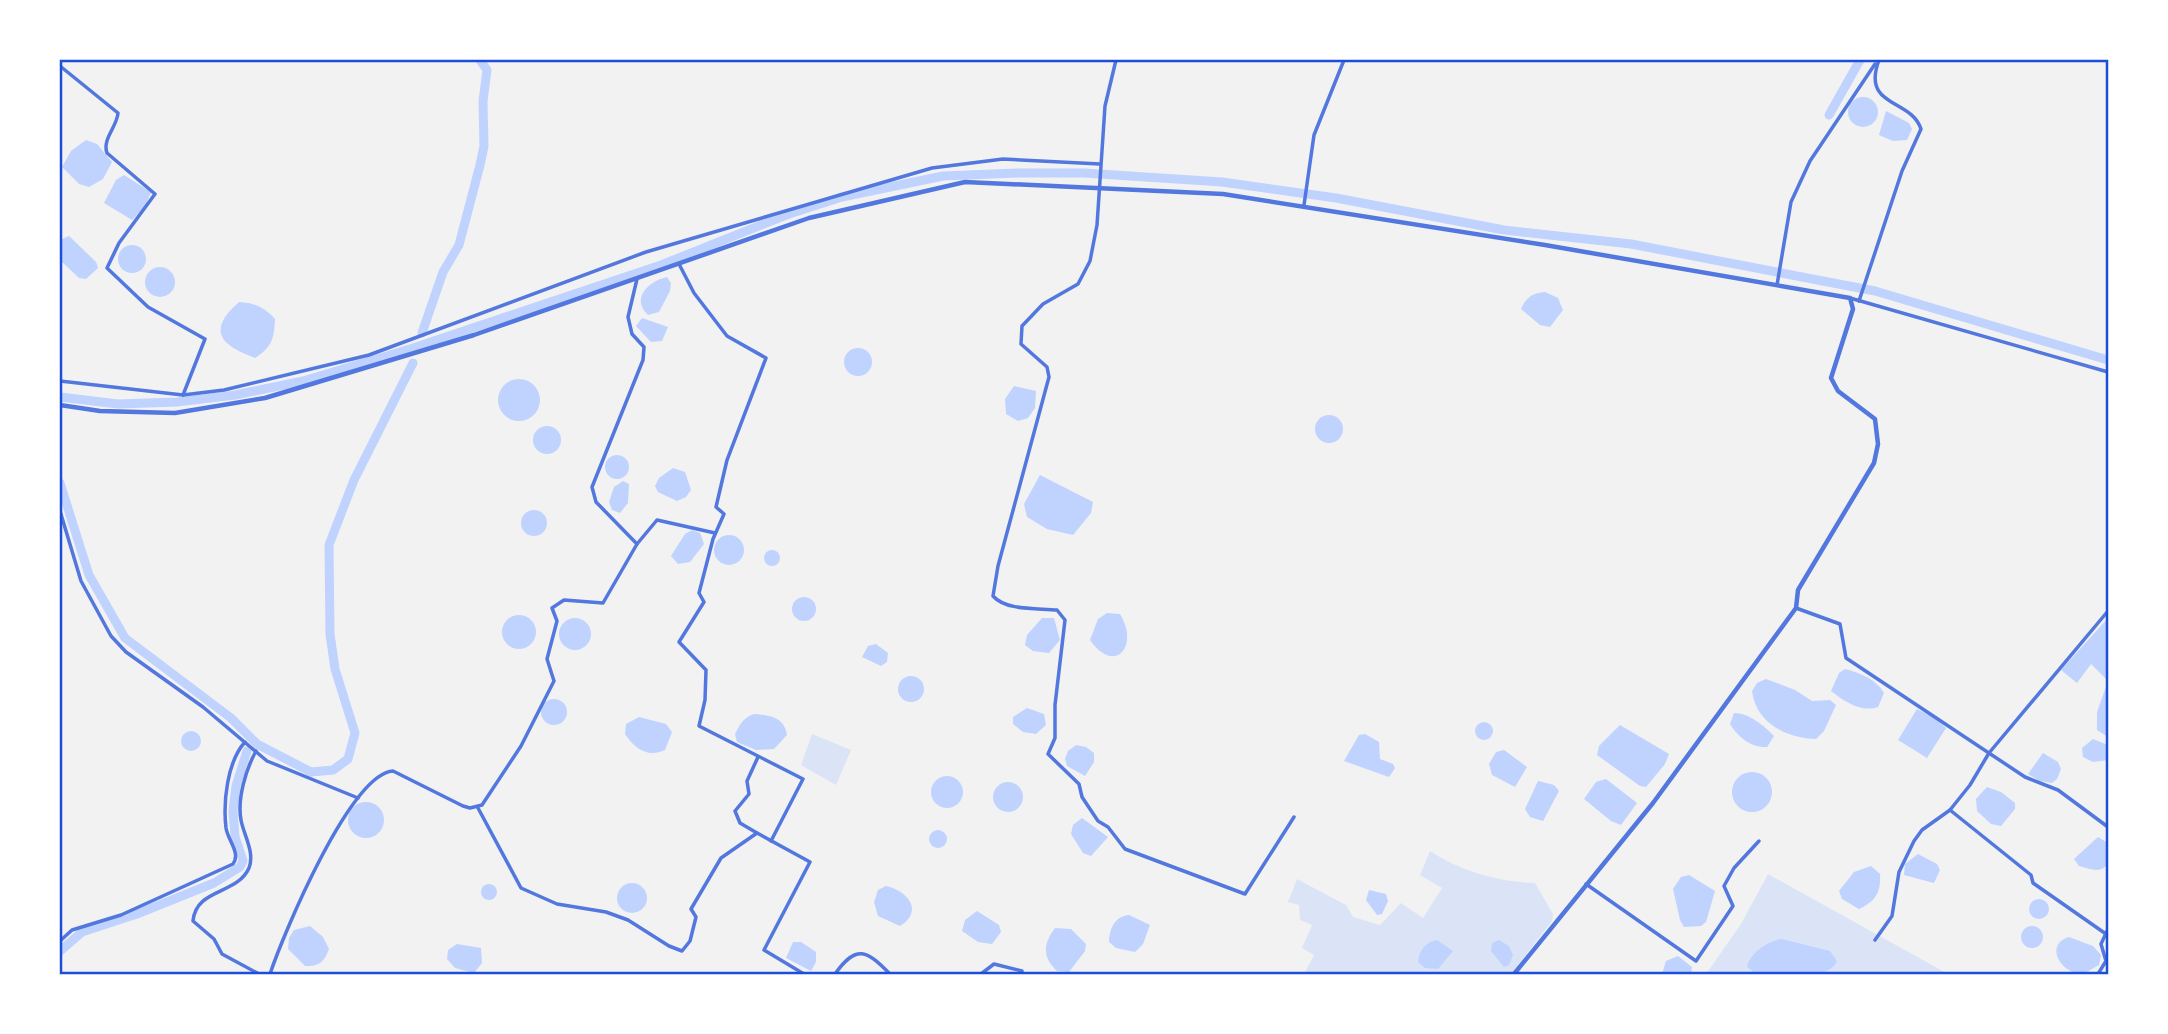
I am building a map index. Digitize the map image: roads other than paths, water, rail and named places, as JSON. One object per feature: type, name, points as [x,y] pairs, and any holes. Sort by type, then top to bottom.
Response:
[{"type":"street","points":[[1116,60],[1105,107],[1094,243],[1083,276],[1078,284],[1060,297],[1043,304],[1022,326],[1021,344],[1048,367],[1049,377],[993,596],[999,602],[1015,606],[1057,610],[1065,620],[1055,705],[1055,738],[1048,754],[1079,784],[1082,797],[1098,821],[1108,827],[1125,849],[1245,894],[1294,817]]},
{"type":"street","points":[[1304,205],[1314,135],[1345,60]]},
{"type":"street","points":[[1777,285],[1791,202],[1810,161],[1878,60]]},
{"type":"street","points":[[1859,301],[1868,267],[1902,171],[1921,129],[1921,125],[1877,90],[1872,76],[1878,60]]},
{"type":"street","points":[[60,66],[118,113],[117,121],[106,142],[107,153],[155,194],[119,243],[107,268],[148,307],[205,339],[183,395]]},
{"type":"street","points":[[60,381],[183,395],[224,390],[369,355],[646,252],[932,168],[1003,159],[1100,164]]},
{"type":"street","points":[[60,405],[100,411],[164,413],[219,408],[340,378],[638,279],[809,218],[937,186],[988,181],[1223,194],[1304,205],[1777,285],[1850,298],[2109,372]]},
{"type":"street","points":[[679,264],[694,293],[727,336],[766,358],[727,460],[716,507],[724,514],[715,533],[699,593],[704,601],[679,642],[706,670],[705,700],[699,726],[803,779],[771,841]]},
{"type":"street","points":[[637,544],[596,502],[592,487],[643,360],[644,347],[632,334],[628,317],[638,279]]},
{"type":"street","points":[[1514,975],[1699,743],[1796,608],[1798,590],[1874,463],[1878,444],[1875,419],[1838,391],[1831,378],[1853,309],[1850,298]]},
{"type":"street","points":[[60,511],[81,581],[111,636],[126,652],[203,707],[279,767],[359,798]]},
{"type":"street","points":[[477,808],[521,746],[554,681],[547,659],[557,621],[552,608],[564,600],[603,603],[637,544],[656,520],[715,533]]},
{"type":"street","points":[[1796,608],[1840,624],[1846,658],[2025,777],[2058,790],[2109,827]]},
{"type":"street","points":[[1875,940],[1892,916],[1899,872],[1909,848],[1922,830],[1950,810],[1970,785],[1989,752],[2109,611]]},
{"type":"street","points":[[60,941],[72,930],[121,915],[233,864],[236,856],[226,823],[229,779],[234,760],[245,742]]},
{"type":"street","points":[[256,751],[247,773],[240,811],[251,851],[250,866],[238,883],[200,902],[194,910],[193,921],[214,939],[222,954],[259,975]]},
{"type":"street","points":[[758,757],[747,781],[749,794],[735,811],[740,823],[810,862],[764,950],[804,975]]},
{"type":"street","points":[[270,975],[300,896],[345,814],[383,773],[393,771],[463,806],[477,808]]},
{"type":"street","points":[[477,808],[521,888],[557,904],[628,920],[682,951],[690,941],[696,917],[691,909],[715,867],[721,858],[757,833]]},
{"type":"street","points":[[1950,810],[2031,875],[2034,883],[2107,931],[2101,944],[2106,961],[2098,975]]},
{"type":"street","points":[[1586,884],[1696,961],[1733,906],[1724,886],[1734,868],[1759,841]]},
{"type":"street","points":[[835,975],[845,960],[860,953],[870,954],[890,975]]},
{"type":"street","points":[[981,975],[994,964],[1022,971],[1022,975]]},
{"type":"water","points":[[1863,97],[1874,101],[1878,112],[1874,123],[1863,127],[1852,123],[1848,112],[1852,101]]},
{"type":"water","points":[[1886,111],[1909,123],[1912,129],[1907,140],[1893,141],[1879,135]]},
{"type":"water","points":[[86,140],[97,144],[112,162],[103,179],[89,187],[79,184],[62,167],[71,151]]},
{"type":"water","points":[[124,175],[151,192],[145,207],[132,220],[104,203],[116,180]]},
{"type":"water","points":[[69,236],[96,262],[98,268],[86,279],[79,278],[60,260],[60,240]]},
{"type":"water","points":[[132,245],[142,249],[146,259],[142,269],[132,273],[122,269],[118,259],[122,249]]},
{"type":"water","points":[[160,267],[166,268],[174,276],[174,288],[166,296],[160,297],[154,296],[146,288],[145,282],[146,276],[154,268]]},
{"type":"water","points":[[667,277],[671,283],[670,291],[659,312],[648,315],[641,302],[644,291],[654,282]]},
{"type":"water","points":[[1545,292],[1558,298],[1563,310],[1550,327],[1540,325],[1521,309],[1530,297]]},
{"type":"water","points":[[239,302],[259,306],[275,319],[271,342],[255,358],[234,348],[222,336],[223,321]]},
{"type":"water","points":[[642,318],[668,327],[662,341],[651,342],[636,326]]},
{"type":"water","points":[[858,348],[868,352],[872,362],[868,372],[858,376],[848,372],[844,362],[848,352]]},
{"type":"water","points":[[519,379],[534,385],[540,400],[534,415],[519,421],[504,415],[498,400],[504,385]]},
{"type":"water","points":[[1014,386],[1036,391],[1035,408],[1028,418],[1018,421],[1006,414],[1005,399]]},
{"type":"water","points":[[1329,415],[1339,419],[1343,429],[1339,439],[1329,443],[1319,439],[1315,429],[1319,419]]},
{"type":"water","points":[[547,426],[557,430],[561,440],[557,450],[547,454],[537,450],[533,440],[537,430]]},
{"type":"water","points":[[617,455],[625,459],[629,467],[625,475],[617,479],[609,475],[605,467],[609,459]]},
{"type":"water","points":[[673,468],[685,472],[691,490],[686,497],[677,501],[658,492],[655,486],[659,478]]},
{"type":"water","points":[[1040,475],[1093,502],[1091,513],[1073,535],[1047,529],[1027,517],[1024,504]]},
{"type":"water","points":[[623,481],[629,484],[628,503],[620,513],[612,510],[609,502],[614,487]]},
{"type":"water","points":[[534,510],[543,514],[547,523],[543,532],[534,536],[525,532],[521,523],[525,514]]},
{"type":"water","points":[[692,530],[700,533],[704,544],[690,562],[678,564],[671,556],[685,534]]},
{"type":"water","points":[[729,535],[740,539],[744,550],[740,561],[729,565],[718,561],[714,550],[718,539]]},
{"type":"water","points":[[772,550],[778,552],[778,564],[772,566],[766,564],[764,558],[766,552]]},
{"type":"water","points":[[804,597],[812,601],[816,609],[812,617],[804,621],[796,617],[792,609],[796,601]]},
{"type":"water","points":[[1107,613],[1120,614],[1125,626],[1126,646],[1115,656],[1099,650],[1090,640],[1098,619]]},
{"type":"water","points":[[519,615],[531,620],[536,632],[531,644],[519,649],[507,644],[502,632],[507,620]]},
{"type":"water","points":[[575,618],[586,623],[591,634],[586,645],[575,650],[564,645],[559,634],[564,623]]},
{"type":"water","points":[[1042,618],[1054,618],[1060,640],[1049,653],[1033,651],[1025,645],[1027,635]]},
{"type":"water","points":[[2108,618],[2108,681],[2091,664],[2077,683],[2061,670]]},
{"type":"water","points":[[876,644],[888,653],[887,662],[881,666],[862,657],[868,646]]},
{"type":"water","points":[[1845,669],[1867,677],[1881,688],[1884,693],[1878,707],[1859,707],[1831,691],[1839,673]]},
{"type":"water","points":[[911,676],[920,680],[924,689],[920,698],[911,702],[902,698],[898,689],[902,680]]},
{"type":"water","points":[[1766,679],[1795,690],[1812,701],[1830,700],[1836,705],[1824,731],[1816,739],[1784,732],[1774,727],[1759,712],[1752,691],[1757,683]]},
{"type":"water","points":[[2108,681],[2108,737],[2097,730],[2097,712]]},
{"type":"water","points":[[554,699],[563,703],[567,712],[563,721],[554,725],[545,721],[541,712],[545,703]]},
{"type":"water","points":[[1027,708],[1044,714],[1046,725],[1036,734],[1023,732],[1013,724],[1013,717]]},
{"type":"water","points":[[1917,709],[1935,718],[1946,728],[1927,758],[1898,740]]},
{"type":"water","points":[[1734,713],[1750,717],[1774,736],[1767,747],[1750,744],[1737,733],[1730,724]]},
{"type":"water","points":[[754,714],[771,716],[783,724],[787,735],[774,749],[756,750],[737,742],[735,734],[739,727],[744,719]]},
{"type":"water","points":[[639,717],[666,724],[672,732],[665,750],[653,753],[642,751],[625,734],[626,724]]},
{"type":"water","points":[[1484,722],[1492,727],[1493,731],[1488,739],[1484,740],[1476,735],[1475,731],[1480,723]]},
{"type":"water","points":[[1620,725],[1669,754],[1665,764],[1646,787],[1640,786],[1597,755],[1599,746]]},
{"type":"water","points":[[191,731],[198,734],[201,741],[198,748],[191,751],[184,748],[181,741],[184,734]]},
{"type":"water","points":[[1365,734],[1379,742],[1380,759],[1393,764],[1395,768],[1389,777],[1344,761],[1359,735]]},
{"type":"water","points":[[2093,739],[2108,745],[2108,760],[2093,762],[2083,757],[2082,748]]},
{"type":"water","points":[[1076,745],[1086,747],[1094,753],[1094,762],[1085,776],[1067,766],[1065,759],[1068,751]]},
{"type":"water","points":[[1504,750],[1527,767],[1515,787],[1492,775],[1489,764],[1496,752]]},
{"type":"water","points":[[2043,753],[2058,762],[2061,769],[2052,783],[2039,781],[2028,774]]},
{"type":"water","points":[[1752,772],[1760,773],[1766,778],[1771,784],[1771,800],[1766,806],[1760,811],[1752,812],[1744,811],[1738,806],[1733,800],[1732,792],[1733,784],[1738,778],[1744,773]]},
{"type":"water","points":[[947,776],[958,781],[963,792],[958,803],[947,808],[936,803],[931,792],[936,781]]},
{"type":"water","points":[[1606,779],[1637,803],[1621,825],[1611,821],[1584,799],[1596,782]]},
{"type":"water","points":[[1538,781],[1554,785],[1559,791],[1543,821],[1530,817],[1525,809]]},
{"type":"water","points":[[1008,782],[1018,787],[1023,797],[1018,807],[1008,812],[998,807],[993,797],[998,787]]},
{"type":"water","points":[[1987,787],[2001,792],[2015,803],[2015,809],[2001,826],[1991,824],[1977,811],[1976,799]]},
{"type":"water","points":[[366,802],[379,807],[384,820],[379,833],[366,838],[353,833],[348,820],[353,807]]},
{"type":"water","points":[[1082,818],[1108,837],[1091,856],[1083,853],[1071,834],[1073,825]]},
{"type":"water","points":[[934,830],[942,830],[947,839],[945,846],[934,848],[929,843],[929,835]]},
{"type":"water","points":[[2098,837],[2108,843],[2108,864],[2098,870],[2079,866],[2074,859]]},
{"type":"water","points":[[1918,854],[1937,864],[1940,870],[1934,883],[1904,875],[1905,864]]},
{"type":"water","points":[[1871,866],[1880,874],[1880,886],[1870,903],[1859,909],[1842,899],[1839,891],[1854,872]]},
{"type":"water","points":[[1689,875],[1715,891],[1706,922],[1701,926],[1684,927],[1680,920],[1673,889],[1681,877]]},
{"type":"water","points":[[632,883],[643,887],[647,898],[643,909],[632,913],[621,909],[617,898],[621,887]]},
{"type":"water","points":[[489,884],[495,886],[495,898],[489,900],[483,898],[481,892],[483,886]]},
{"type":"water","points":[[886,886],[901,892],[910,902],[911,914],[900,926],[878,916],[874,902],[878,890]]},
{"type":"water","points":[[1369,890],[1386,894],[1388,901],[1382,914],[1377,915],[1366,900]]},
{"type":"water","points":[[2039,899],[2046,902],[2049,909],[2046,916],[2039,919],[2032,916],[2029,909],[2032,902]]},
{"type":"water","points":[[977,911],[999,925],[1001,932],[992,944],[978,942],[962,931],[965,920]]},
{"type":"water","points":[[1129,915],[1150,925],[1143,944],[1135,952],[1116,948],[1109,942],[1114,924]]},
{"type":"water","points":[[310,926],[323,937],[329,949],[320,963],[305,966],[288,949],[289,938],[294,930]]},
{"type":"water","points":[[2032,926],[2042,933],[2043,937],[2036,947],[2032,948],[2022,941],[2021,937],[2028,927]]},
{"type":"water","points":[[1055,928],[1071,929],[1086,944],[1085,951],[1069,972],[1057,971],[1047,955],[1046,945]]},
{"type":"water","points":[[2069,937],[2093,946],[2101,955],[2099,965],[2083,974],[2068,970],[2062,965],[2056,952],[2057,946]]},
{"type":"water","points":[[1782,939],[1830,951],[1837,961],[1832,968],[1824,972],[1801,976],[1756,974],[1747,967],[1760,948]]},
{"type":"water","points":[[1437,940],[1453,951],[1438,969],[1425,968],[1418,962],[1420,954],[1426,945]]},
{"type":"water","points":[[1499,940],[1509,946],[1513,955],[1509,965],[1504,967],[1491,951],[1492,943]]},
{"type":"water","points":[[793,942],[801,942],[816,952],[816,962],[811,971],[786,958]]},
{"type":"water","points":[[457,944],[481,948],[482,963],[474,973],[455,968],[447,959],[448,950]]},
{"type":"water","points":[[1678,956],[1692,967],[1691,974],[1662,974],[1666,961]]},
{"type":"waterway","points":[[422,333],[443,272],[459,245],[480,165],[484,146],[483,101],[487,70],[480,60]]},
{"type":"waterway","points":[[1829,115],[1860,60]]},
{"type":"waterway","points":[[60,397],[118,404],[177,402],[235,395],[303,381],[413,348],[661,265],[789,214],[842,197],[943,176],[1017,173],[1084,173],[1222,182],[1336,198],[1504,230],[1631,244],[1875,291],[2108,360]]},
{"type":"waterway","points":[[60,483],[89,575],[125,638],[231,718],[257,744],[311,772],[333,770],[348,759],[355,733],[335,669],[330,634],[329,545],[354,480],[413,363]]},
{"type":"waterway","points":[[60,951],[82,932],[137,914],[214,883],[240,867],[243,861],[235,837],[233,811],[236,786],[247,751]]}]
